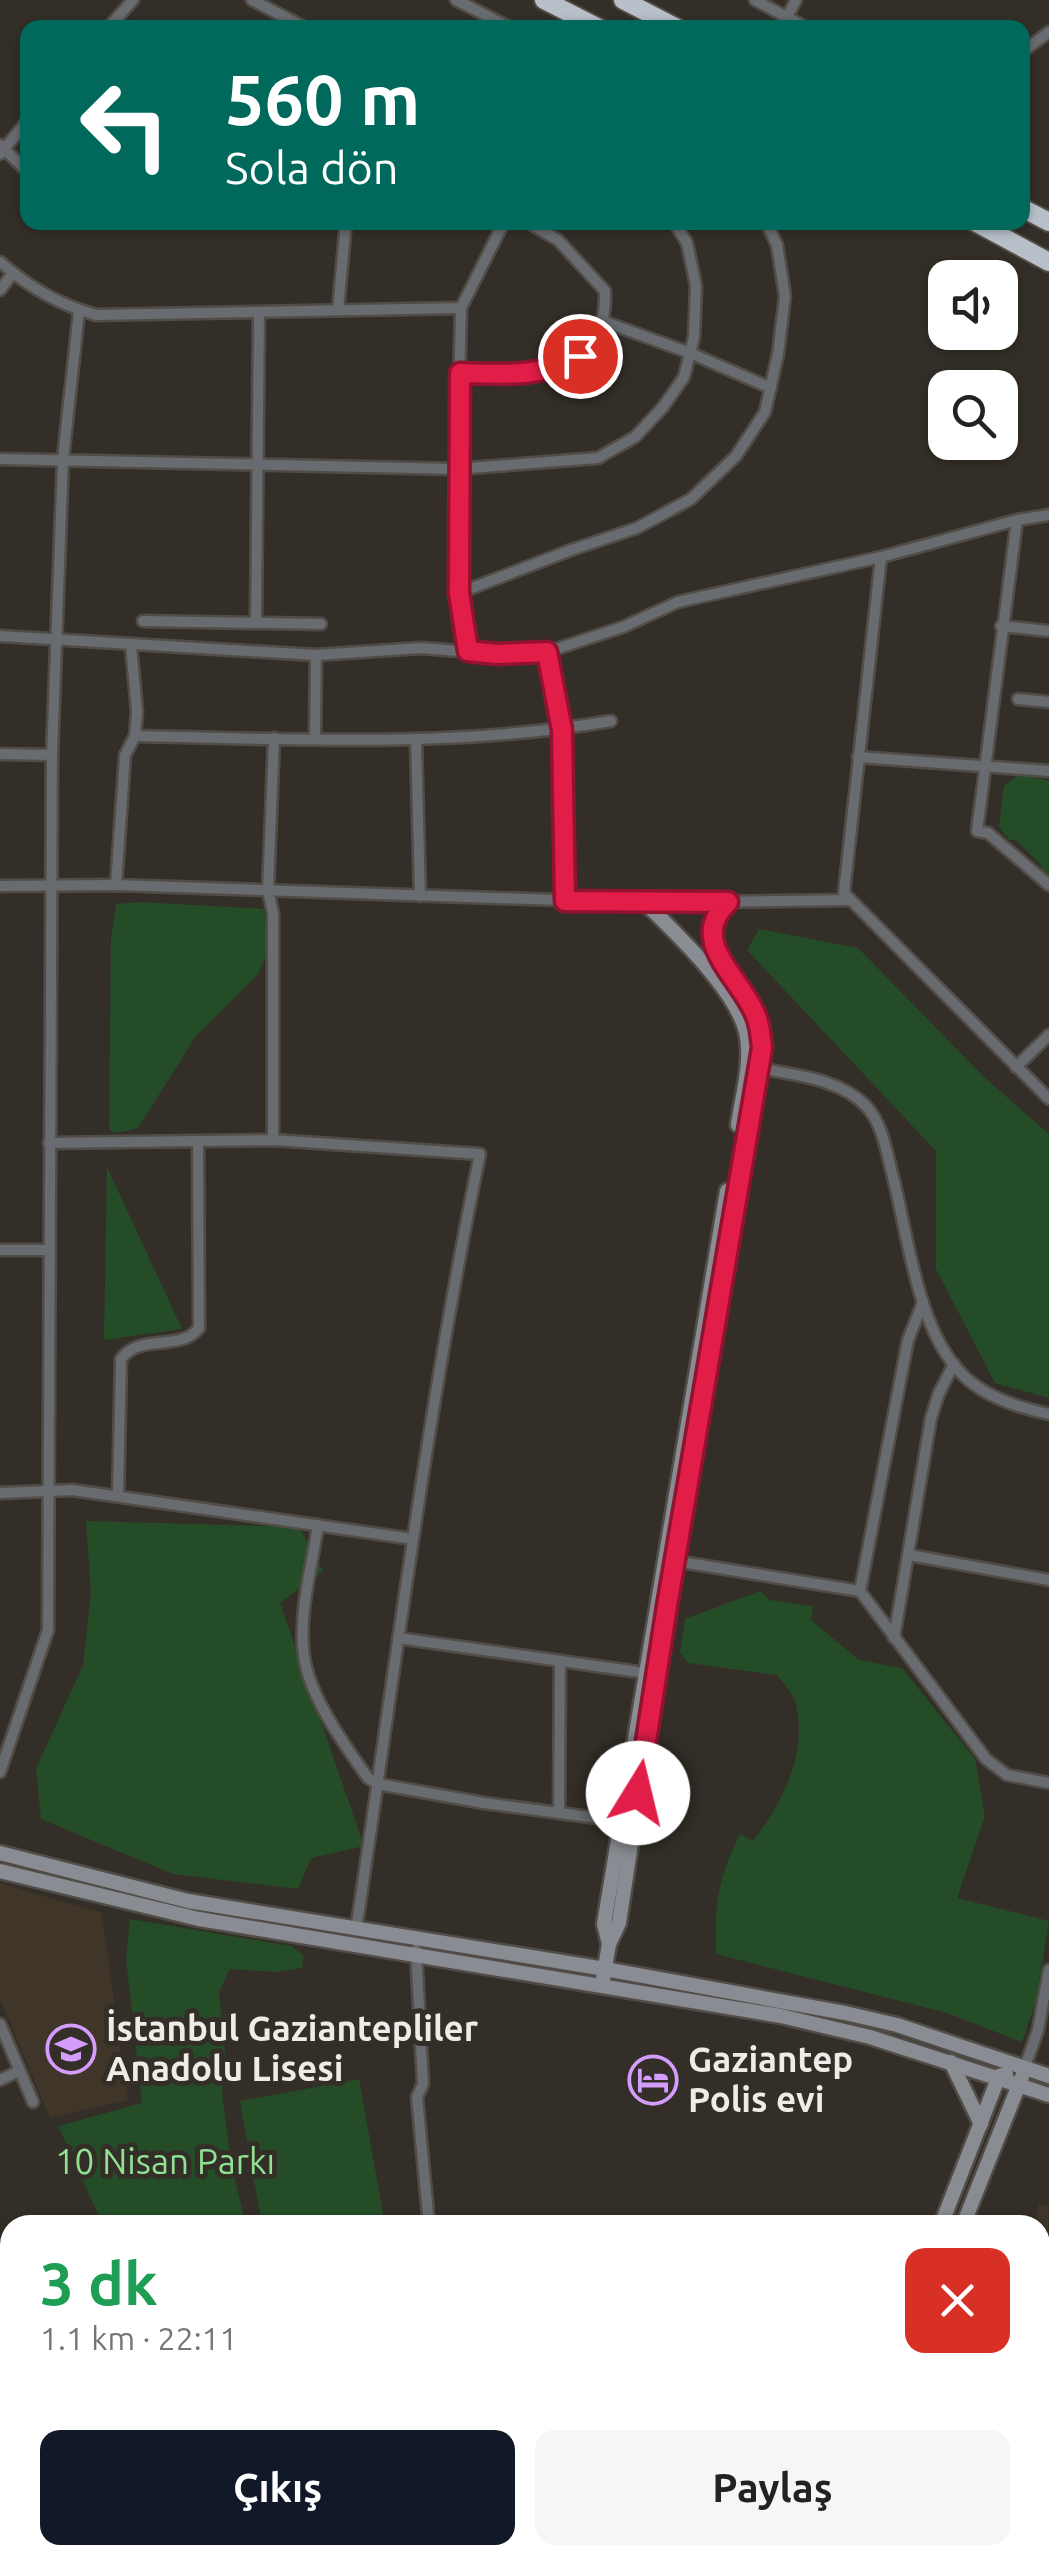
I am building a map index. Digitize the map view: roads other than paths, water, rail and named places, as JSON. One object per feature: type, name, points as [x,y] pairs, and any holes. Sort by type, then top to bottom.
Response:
[{"type":"highway","points":[[544,0],[583,20]]},
{"type":"highway","points":[[623,0],[662,20]]},
{"type":"highway","points":[[990,230],[1049,262]]},
{"type":"street","points":[[115,20],[133,0]]},
{"type":"street","points":[[252,0],[291,20]]},
{"type":"street","points":[[456,0],[495,20]]},
{"type":"street","points":[[755,0],[792,20]]},
{"type":"street","points":[[787,17],[796,0]]},
{"type":"street","points":[[1,149],[20,129]]},
{"type":"street","points":[[338,310],[345,230]]},
{"type":"street","points":[[468,651],[459,593],[461,308],[500,230]]},
{"type":"street","points":[[460,373],[521,374],[564,366],[592,346],[604,322],[605,291],[558,240],[540,230]]},
{"type":"street","points":[[0,459],[457,470],[598,458],[635,437],[684,377],[696,286],[686,243],[679,230]]},
{"type":"street","points":[[459,593],[637,528],[691,499],[736,456],[765,412],[785,296],[777,244],[770,230]]},
{"type":"street","points":[[0,262],[60,305],[96,316],[461,308]]},
{"type":"street","points":[[0,290],[13,274]]},
{"type":"street","points":[[0,1772],[48,1630],[52,756],[64,459],[79,311]]},
{"type":"street","points":[[256,621],[259,312]]},
{"type":"street","points":[[604,322],[771,388]]},
{"type":"street","points":[[0,636],[316,655],[421,648],[497,654],[547,652],[623,627],[678,602],[1049,515]]},
{"type":"street","points":[[1016,520],[977,830],[988,834],[1049,885]]},
{"type":"street","points":[[881,556],[844,893],[1049,1099]]},
{"type":"street","points":[[143,621],[322,624]]},
{"type":"street","points":[[1001,626],[1049,631]]},
{"type":"street","points":[[116,885],[126,755],[135,736],[137,712],[131,645]]},
{"type":"street","points":[[547,652],[562,730],[565,901]]},
{"type":"street","points":[[315,740],[316,655]]},
{"type":"street","points":[[1018,699],[1049,702]]},
{"type":"street","points":[[135,736],[416,739],[562,730],[610,721]]},
{"type":"street","points":[[273,1140],[273,913],[268,891],[274,738]]},
{"type":"street","points":[[416,739],[420,896]]},
{"type":"street","points":[[0,754],[52,756]]},
{"type":"street","points":[[858,757],[1049,771]]},
{"type":"street","points":[[0,886],[116,885],[645,904],[850,900]]},
{"type":"street","points":[[609,1944],[604,1924],[620,1821],[762,1048],[757,1017],[716,954],[712,926],[716,913],[728,902]]},
{"type":"street","points":[[602,1985],[609,1944],[619,1923],[669,1560],[747,1062],[746,1032],[734,1004],[684,941],[645,904]]},
{"type":"street","points":[[1016,1067],[1049,1035]]},
{"type":"street","points":[[758,1068],[842,1088],[866,1106],[883,1137],[923,1302],[940,1346],[966,1378],[1000,1399],[1049,1414]]},
{"type":"street","points":[[49,1143],[273,1140],[480,1154],[459,1255],[413,1539],[356,1930]]},
{"type":"street","points":[[118,1496],[121,1359],[133,1347],[190,1337],[198,1328],[198,1142]]},
{"type":"street","points":[[0,1250],[49,1250]]},
{"type":"street","points":[[860,1591],[908,1340],[923,1302]]},
{"type":"street","points":[[894,1638],[931,1418],[954,1364]]},
{"type":"street","points":[[0,1493],[72,1490],[413,1539]]},
{"type":"street","points":[[318,1525],[303,1632],[306,1670],[315,1693],[366,1775],[378,1784],[620,1821]]},
{"type":"street","points":[[909,1555],[1049,1580]]},
{"type":"street","points":[[669,1560],[860,1591],[986,1760],[1007,1775],[1049,1782]]},
{"type":"street","points":[[398,1638],[646,1674]]},
{"type":"street","points":[[559,1812],[560,1662]]},
{"type":"street","points":[[0,1853],[188,1901],[356,1930],[416,1947],[602,1985],[812,2022],[999,2076],[1049,2095]]},
{"type":"street","points":[[0,1871],[199,1920],[604,1969],[845,2012],[1049,2076]]},
{"type":"street","points":[[416,1947],[423,2084],[417,2097],[428,2215]]},
{"type":"street","points":[[966,2215],[1020,2084],[1038,2030],[1049,1970]]},
{"type":"street","points":[[0,2024],[33,2102]]},
{"type":"street","points":[[951,2062],[981,2124]]},
{"type":"street","points":[[945,2215],[999,2076],[1025,2066]]},
{"type":"street","points":[[0,2080],[20,2070]]},
{"type":"place","name":"İstanbul Gaziantepliler Anadolu Lisesi","points":[[71,2049]]},
{"type":"place","name":"Gaziantep Polis evi","points":[[653,2080]]},
{"type":"park label","name":"10 Nisan Parkı","points":[[165,2162]]}]
